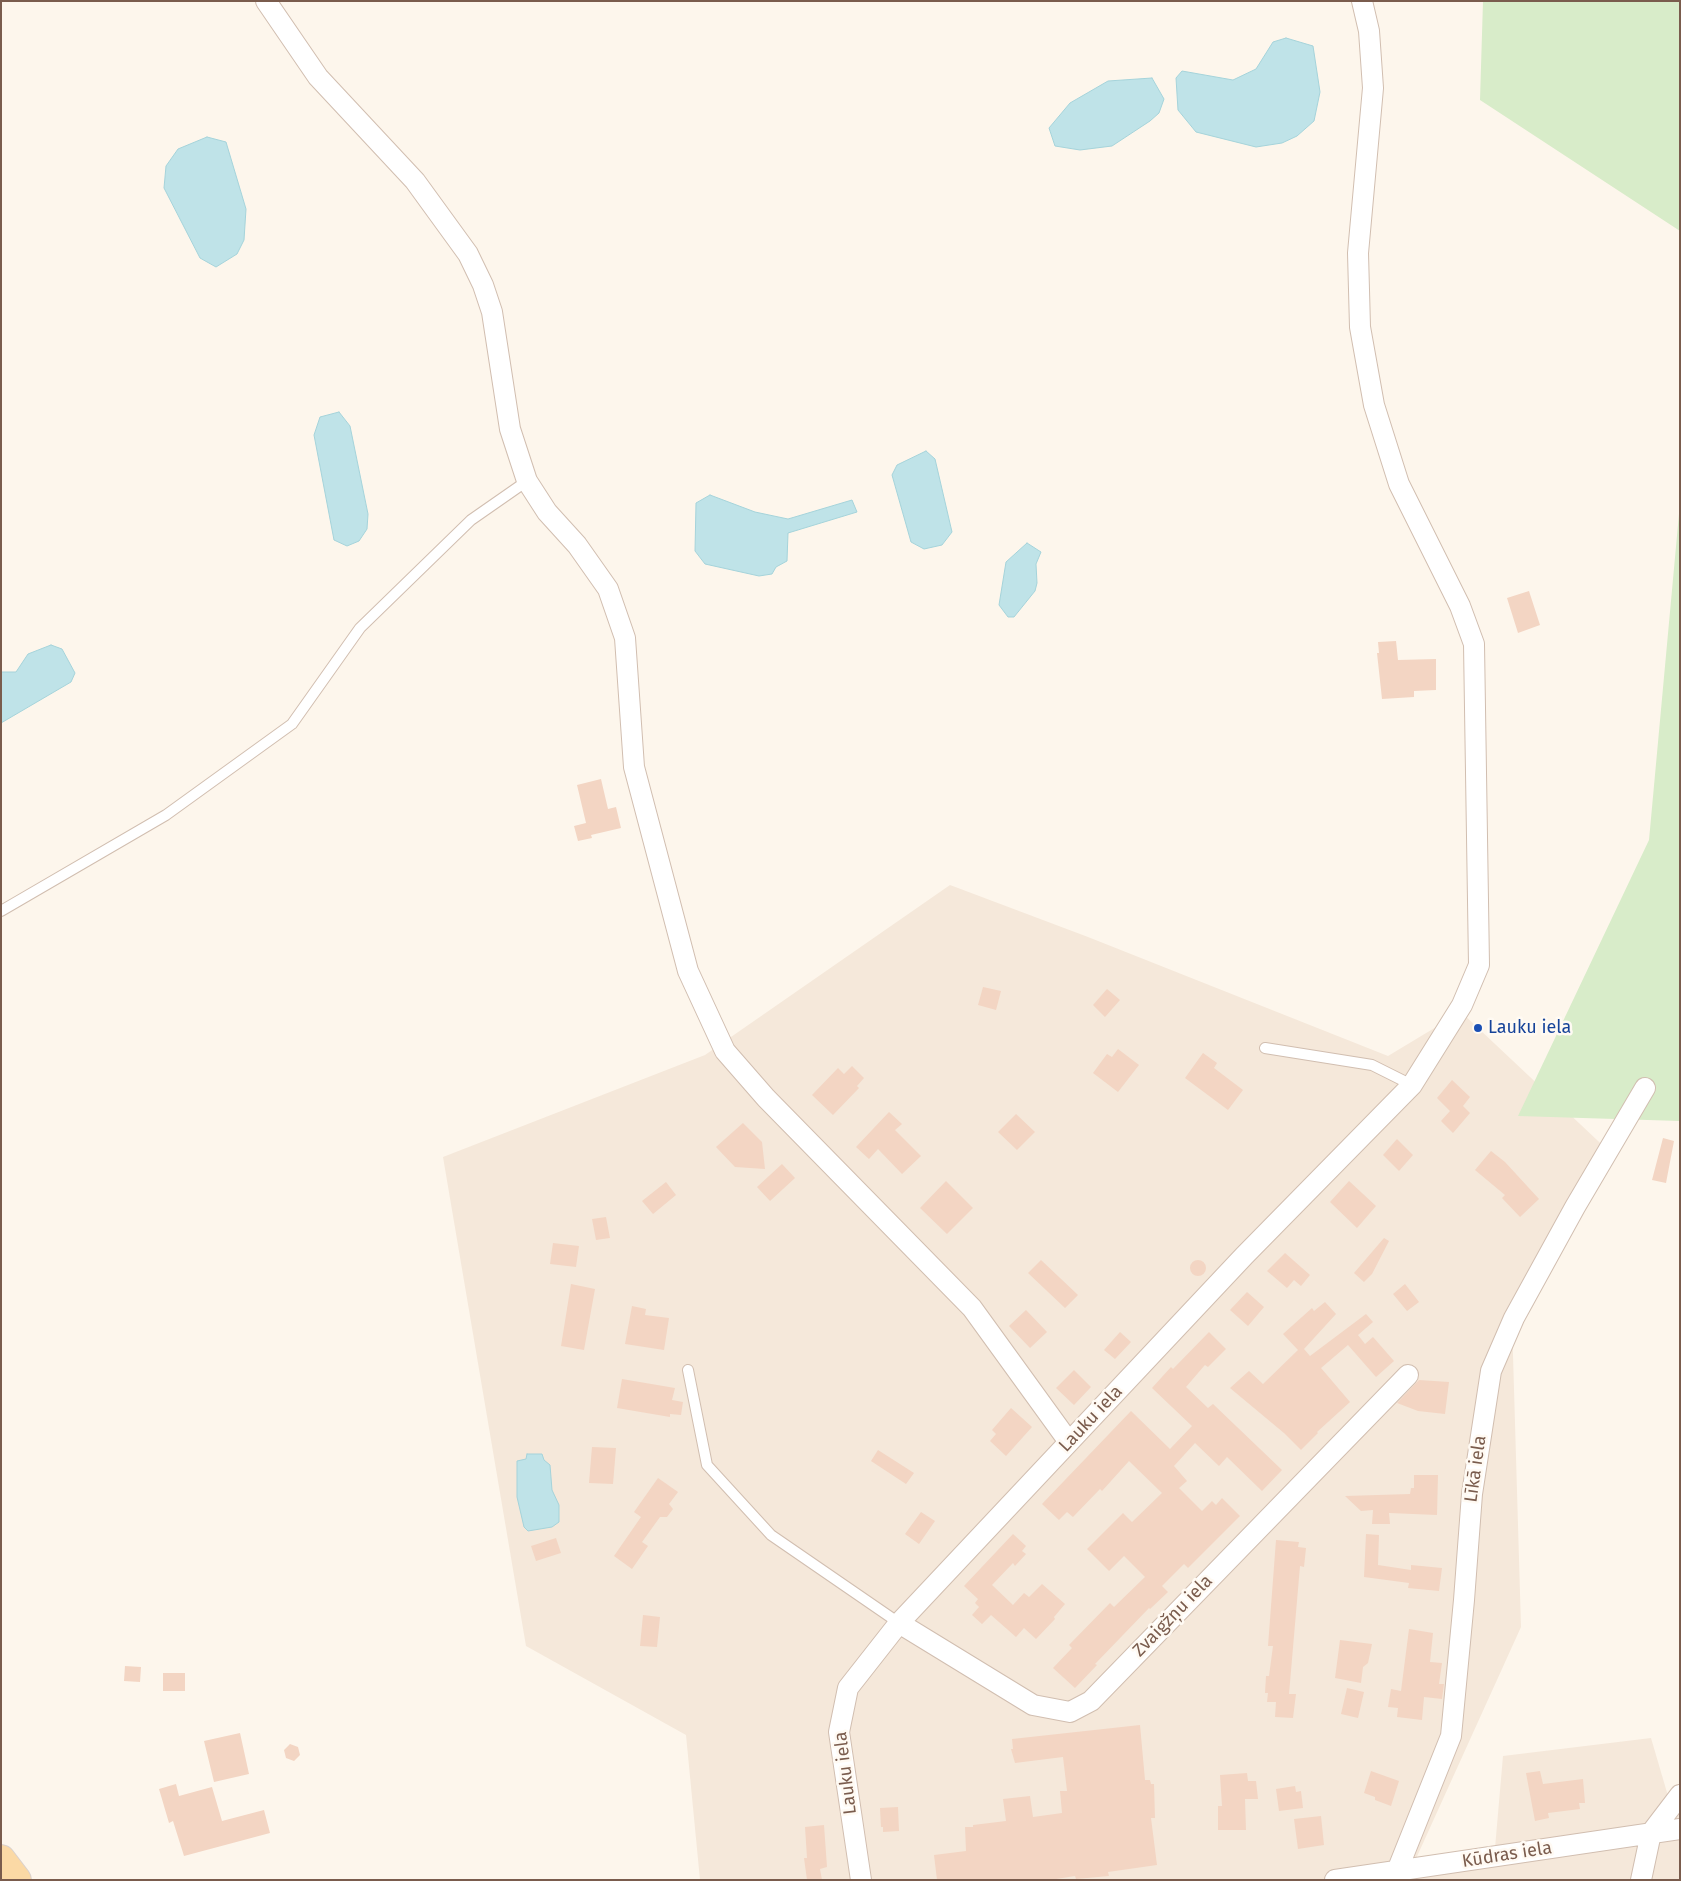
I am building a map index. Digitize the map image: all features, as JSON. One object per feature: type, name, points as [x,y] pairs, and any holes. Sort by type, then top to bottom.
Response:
[{"type":"main road","points":[[1,1859],[17,1880]]},
{"type":"street","points":[[266,1],[318,77],[415,181],[468,254],[483,285],[492,312],[510,429],[527,481],[547,512],[577,544],[608,589],[624,638],[634,767],[688,972],[725,1051],[766,1098],[972,1308],[1069,1442]]},
{"type":"street","name":"Lauku iela","points":[[861,1880],[839,1732],[848,1688],[899,1623],[1244,1256],[1412,1085],[1462,1005],[1479,965],[1474,644],[1460,606],[1399,484],[1374,405],[1360,327],[1358,253],[1373,88],[1369,31],[1362,1]]},
{"type":"street","name":"Līkā iela","points":[[1397,1876],[1451,1736],[1472,1494],[1491,1371],[1514,1318],[1575,1207],[1645,1088]]},
{"type":"street","name":"Zvaigžņu iela","points":[[899,1623],[1033,1704],[1070,1712],[1091,1701],[1408,1375]]},
{"type":"street","points":[[1641,1880],[1651,1833],[1680,1795]]},
{"type":"street","name":"Kūdras iela","points":[[1335,1880],[1397,1876],[1680,1829]]},
{"type":"lane","points":[[1,911],[166,815],[292,724],[360,628],[471,520],[527,481]]},
{"type":"lane","points":[[1265,1048],[1372,1065],[1412,1085]]},
{"type":"lane","points":[[688,1370],[707,1465],[771,1535],[899,1623]]},
{"type":"shaded area","points":[[950,885],[1088,937],[1388,1056],[1461,1012],[1614,1156],[1512,1321],[1521,1627],[1414,1863],[1495,1848],[1503,1756],[1651,1738],[1673,1813],[1680,1812],[1680,1880],[700,1880],[686,1735],[526,1646],[443,1157],[705,1055]]},
{"type":"green space","points":[[1483,1],[1680,1],[1680,231],[1480,100]]},
{"type":"green space","points":[[1680,503],[1680,1121],[1518,1116],[1649,840]]},
{"type":"water","points":[[1286,38],[1313,46],[1320,92],[1314,121],[1297,136],[1282,143],[1256,147],[1196,132],[1178,110],[1176,78],[1182,71],[1233,80],[1256,69],[1273,42]]},
{"type":"water","points":[[1152,78],[1164,99],[1159,113],[1150,121],[1112,146],[1080,150],[1055,146],[1049,128],[1070,103],[1108,81]]},
{"type":"water","points":[[207,137],[226,142],[246,209],[244,240],[237,254],[216,267],[200,258],[164,188],[166,166],[178,149]]},
{"type":"water","points":[[339,412],[350,426],[368,514],[367,529],[359,541],[347,546],[334,540],[314,435],[320,417]]},
{"type":"water","points":[[926,451],[935,459],[952,532],[942,545],[924,549],[911,542],[892,475],[897,465]]},
{"type":"water","points":[[710,495],[755,512],[788,519],[852,500],[857,512],[788,533],[787,561],[776,567],[772,574],[759,576],[705,564],[695,551],[696,503]]},
{"type":"water","points":[[1027,543],[1041,552],[1036,564],[1037,583],[1035,591],[1014,617],[1008,617],[999,605],[1006,562]]},
{"type":"water","points":[[51,645],[62,649],[75,673],[71,682],[1,723],[1,672],[16,672],[28,654]]},
{"type":"water","points":[[527,1454],[542,1454],[544,1460],[550,1465],[552,1490],[559,1505],[559,1522],[552,1527],[528,1531],[524,1527],[517,1497],[517,1461],[526,1459]]},
{"type":"building","points":[[1529,591],[1540,625],[1518,633],[1507,598]]},
{"type":"building","points":[[1396,641],[1398,660],[1436,659],[1436,690],[1414,691],[1414,697],[1382,699],[1377,653],[1379,653],[1378,642]]},
{"type":"building","points":[[601,779],[608,809],[616,807],[621,828],[591,835],[592,838],[578,841],[574,826],[586,823],[577,785]]},
{"type":"building","points":[[983,987],[1001,991],[996,1010],[978,1005]]},
{"type":"building","points":[[1107,989],[1120,1000],[1105,1017],[1093,1005]]},
{"type":"building","points":[[1118,1049],[1139,1065],[1118,1092],[1093,1073],[1107,1054],[1112,1057]]},
{"type":"building","points":[[1203,1053],[1217,1063],[1214,1068],[1243,1090],[1228,1110],[1185,1078]]},
{"type":"building","points":[[852,1066],[864,1078],[857,1086],[859,1088],[833,1115],[812,1095],[838,1068],[844,1074]]},
{"type":"building","points":[[1452,1080],[1470,1097],[1463,1106],[1470,1113],[1453,1133],[1441,1121],[1450,1111],[1437,1098]]},
{"type":"building","points":[[889,1112],[902,1124],[895,1130],[921,1156],[902,1174],[878,1149],[869,1159],[856,1147]]},
{"type":"building","points":[[1016,1114],[1035,1132],[1017,1150],[998,1132]]},
{"type":"building","points":[[743,1123],[762,1142],[765,1169],[735,1167],[716,1147]]},
{"type":"building","points":[[1663,1138],[1674,1141],[1666,1183],[1652,1180]]},
{"type":"building","points":[[1397,1139],[1413,1155],[1399,1171],[1383,1155]]},
{"type":"building","points":[[1491,1151],[1505,1162],[1539,1199],[1520,1217],[1502,1198],[1505,1195],[1475,1170]]},
{"type":"building","points":[[782,1164],[795,1178],[770,1201],[757,1187]]},
{"type":"building","points":[[946,1181],[973,1208],[947,1234],[920,1208]]},
{"type":"building","points":[[1349,1181],[1376,1206],[1357,1228],[1330,1202]]},
{"type":"building","points":[[666,1182],[676,1195],[653,1214],[642,1201]]},
{"type":"building","points":[[606,1217],[610,1238],[596,1240],[592,1219]]},
{"type":"building","points":[[1384,1238],[1389,1241],[1372,1274],[1364,1282],[1354,1273]]},
{"type":"building","points":[[553,1243],[579,1246],[576,1267],[550,1264]]},
{"type":"building","points":[[1285,1253],[1310,1275],[1301,1286],[1294,1280],[1287,1288],[1267,1271]]},
{"type":"building","points":[[1041,1260],[1078,1295],[1065,1308],[1028,1273]]},
{"type":"building","points":[[1195,1260],[1201,1260],[1206,1265],[1204,1274],[1195,1276],[1190,1271],[1190,1265]]},
{"type":"building","points":[[571,1284],[595,1289],[584,1350],[561,1346]]},
{"type":"building","points":[[1405,1284],[1419,1302],[1407,1311],[1393,1294]]},
{"type":"building","points":[[1247,1292],[1264,1307],[1248,1326],[1230,1310]]},
{"type":"building","points":[[1325,1302],[1336,1314],[1304,1349],[1310,1356],[1366,1314],[1373,1322],[1358,1335],[1365,1344],[1373,1337],[1394,1361],[1376,1377],[1348,1345],[1321,1368],[1350,1402],[1317,1432],[1301,1450],[1284,1433],[1230,1388],[1249,1371],[1263,1384],[1298,1350],[1283,1334],[1312,1308],[1314,1311]]},
{"type":"building","points":[[632,1306],[646,1309],[645,1315],[669,1318],[664,1350],[625,1344]]},
{"type":"building","points":[[1026,1310],[1047,1332],[1030,1348],[1009,1326]]},
{"type":"building","points":[[1120,1332],[1131,1342],[1115,1359],[1104,1350]]},
{"type":"building","points":[[1209,1332],[1226,1349],[1208,1367],[1205,1365],[1186,1387],[1208,1408],[1213,1404],[1282,1470],[1262,1491],[1227,1457],[1219,1466],[1195,1443],[1174,1466],[1187,1481],[1179,1488],[1202,1511],[1212,1501],[1216,1505],[1222,1498],[1240,1516],[1188,1568],[1184,1564],[1162,1586],[1168,1592],[1149,1608],[1095,1664],[1097,1665],[1075,1688],[1053,1668],[1072,1648],[1069,1645],[1110,1603],[1114,1607],[1145,1577],[1124,1556],[1109,1571],[1087,1549],[1123,1513],[1132,1522],[1162,1493],[1129,1461],[1102,1491],[1100,1489],[1073,1517],[1067,1512],[1059,1520],[1042,1504],[1131,1411],[1170,1449],[1192,1426],[1152,1388],[1171,1367],[1173,1369]]},
{"type":"building","points":[[1074,1370],[1091,1387],[1074,1405],[1056,1388]]},
{"type":"building","points":[[622,1379],[675,1388],[672,1400],[683,1402],[681,1415],[670,1414],[670,1417],[617,1408]]},
{"type":"building","points":[[1419,1380],[1449,1382],[1445,1414],[1418,1411],[1397,1403]]},
{"type":"building","points":[[1011,1408],[1032,1427],[1006,1456],[990,1441],[996,1434],[992,1430]]},
{"type":"building","points":[[592,1447],[616,1448],[613,1484],[589,1483]]},
{"type":"building","points":[[878,1450],[914,1473],[906,1484],[871,1461]]},
{"type":"building","points":[[1414,1475],[1438,1475],[1437,1515],[1389,1513],[1390,1524],[1372,1524],[1373,1510],[1361,1511],[1345,1496],[1410,1494],[1411,1488],[1414,1488]]},
{"type":"building","points":[[658,1478],[678,1492],[669,1504],[673,1509],[667,1517],[660,1517],[642,1542],[648,1546],[632,1569],[614,1556],[641,1517],[634,1512]]},
{"type":"building","points":[[921,1512],[935,1521],[919,1544],[905,1534]]},
{"type":"building","points":[[1013,1534],[1026,1546],[1022,1551],[1026,1554],[1015,1566],[1013,1563],[992,1585],[1013,1605],[1024,1593],[1029,1597],[1042,1584],[1065,1604],[1054,1617],[1055,1619],[1036,1639],[1024,1628],[1016,1637],[991,1615],[982,1624],[972,1615],[979,1607],[975,1603],[978,1599],[964,1586]]},
{"type":"building","points":[[1366,1534],[1379,1535],[1378,1565],[1411,1570],[1411,1565],[1442,1568],[1439,1591],[1408,1588],[1409,1583],[1364,1577]]},
{"type":"building","points":[[556,1538],[561,1553],[536,1561],[531,1546]]},
{"type":"building","points":[[1276,1540],[1299,1542],[1298,1547],[1306,1548],[1304,1567],[1300,1566],[1289,1694],[1296,1694],[1293,1718],[1275,1717],[1276,1702],[1267,1702],[1268,1693],[1265,1693],[1266,1676],[1269,1676],[1273,1646],[1268,1646]]},
{"type":"building","points":[[643,1615],[660,1617],[657,1647],[640,1646]]},
{"type":"building","points":[[1409,1629],[1433,1633],[1430,1662],[1442,1663],[1439,1684],[1444,1684],[1442,1699],[1424,1697],[1422,1720],[1397,1717],[1398,1708],[1388,1707],[1391,1689],[1401,1691]]},
{"type":"building","points":[[1340,1640],[1372,1644],[1368,1663],[1363,1667],[1361,1683],[1335,1678]]},
{"type":"building","points":[[125,1666],[141,1667],[140,1682],[124,1681]]},
{"type":"building","points":[[163,1673],[185,1673],[185,1691],[163,1691]]},
{"type":"building","points":[[1347,1688],[1364,1692],[1358,1718],[1341,1714]]},
{"type":"building","points":[[1140,1725],[1145,1780],[1150,1780],[1151,1784],[1154,1784],[1155,1818],[1151,1818],[1157,1865],[1108,1872],[1109,1876],[1076,1879],[1075,1876],[1050,1880],[937,1880],[934,1855],[966,1851],[965,1827],[1006,1821],[1003,1799],[1030,1796],[1033,1817],[1062,1813],[1060,1791],[1067,1791],[1063,1757],[1015,1763],[1011,1749],[1013,1749],[1012,1739]]},
{"type":"building","points":[[240,1733],[249,1774],[214,1782],[204,1741]]},
{"type":"building","points":[[290,1744],[298,1747],[300,1755],[294,1761],[286,1758],[284,1750]]},
{"type":"building","points":[[1371,1771],[1399,1781],[1391,1806],[1375,1800],[1375,1797],[1364,1793]]},
{"type":"building","points":[[1540,1771],[1543,1784],[1583,1779],[1585,1803],[1579,1803],[1580,1809],[1548,1813],[1549,1818],[1535,1821],[1526,1773]]},
{"type":"building","points":[[1247,1773],[1248,1781],[1256,1781],[1258,1799],[1245,1799],[1246,1830],[1218,1830],[1218,1806],[1222,1806],[1220,1775]]},
{"type":"building","points":[[176,1784],[179,1796],[212,1787],[222,1821],[264,1810],[270,1833],[184,1856],[173,1821],[169,1823],[159,1789]]},
{"type":"building","points":[[1295,1786],[1296,1792],[1301,1791],[1303,1808],[1279,1811],[1276,1789]]},
{"type":"building","points":[[898,1807],[899,1831],[883,1832],[880,1808]]},
{"type":"building","points":[[1321,1816],[1324,1845],[1298,1849],[1294,1819]]},
{"type":"building","points":[[824,1825],[827,1867],[820,1869],[822,1880],[807,1880],[804,1858],[807,1858],[805,1827]]},
{"type":"place","name":"Lauku iela","points":[[1478,1028]]}]
